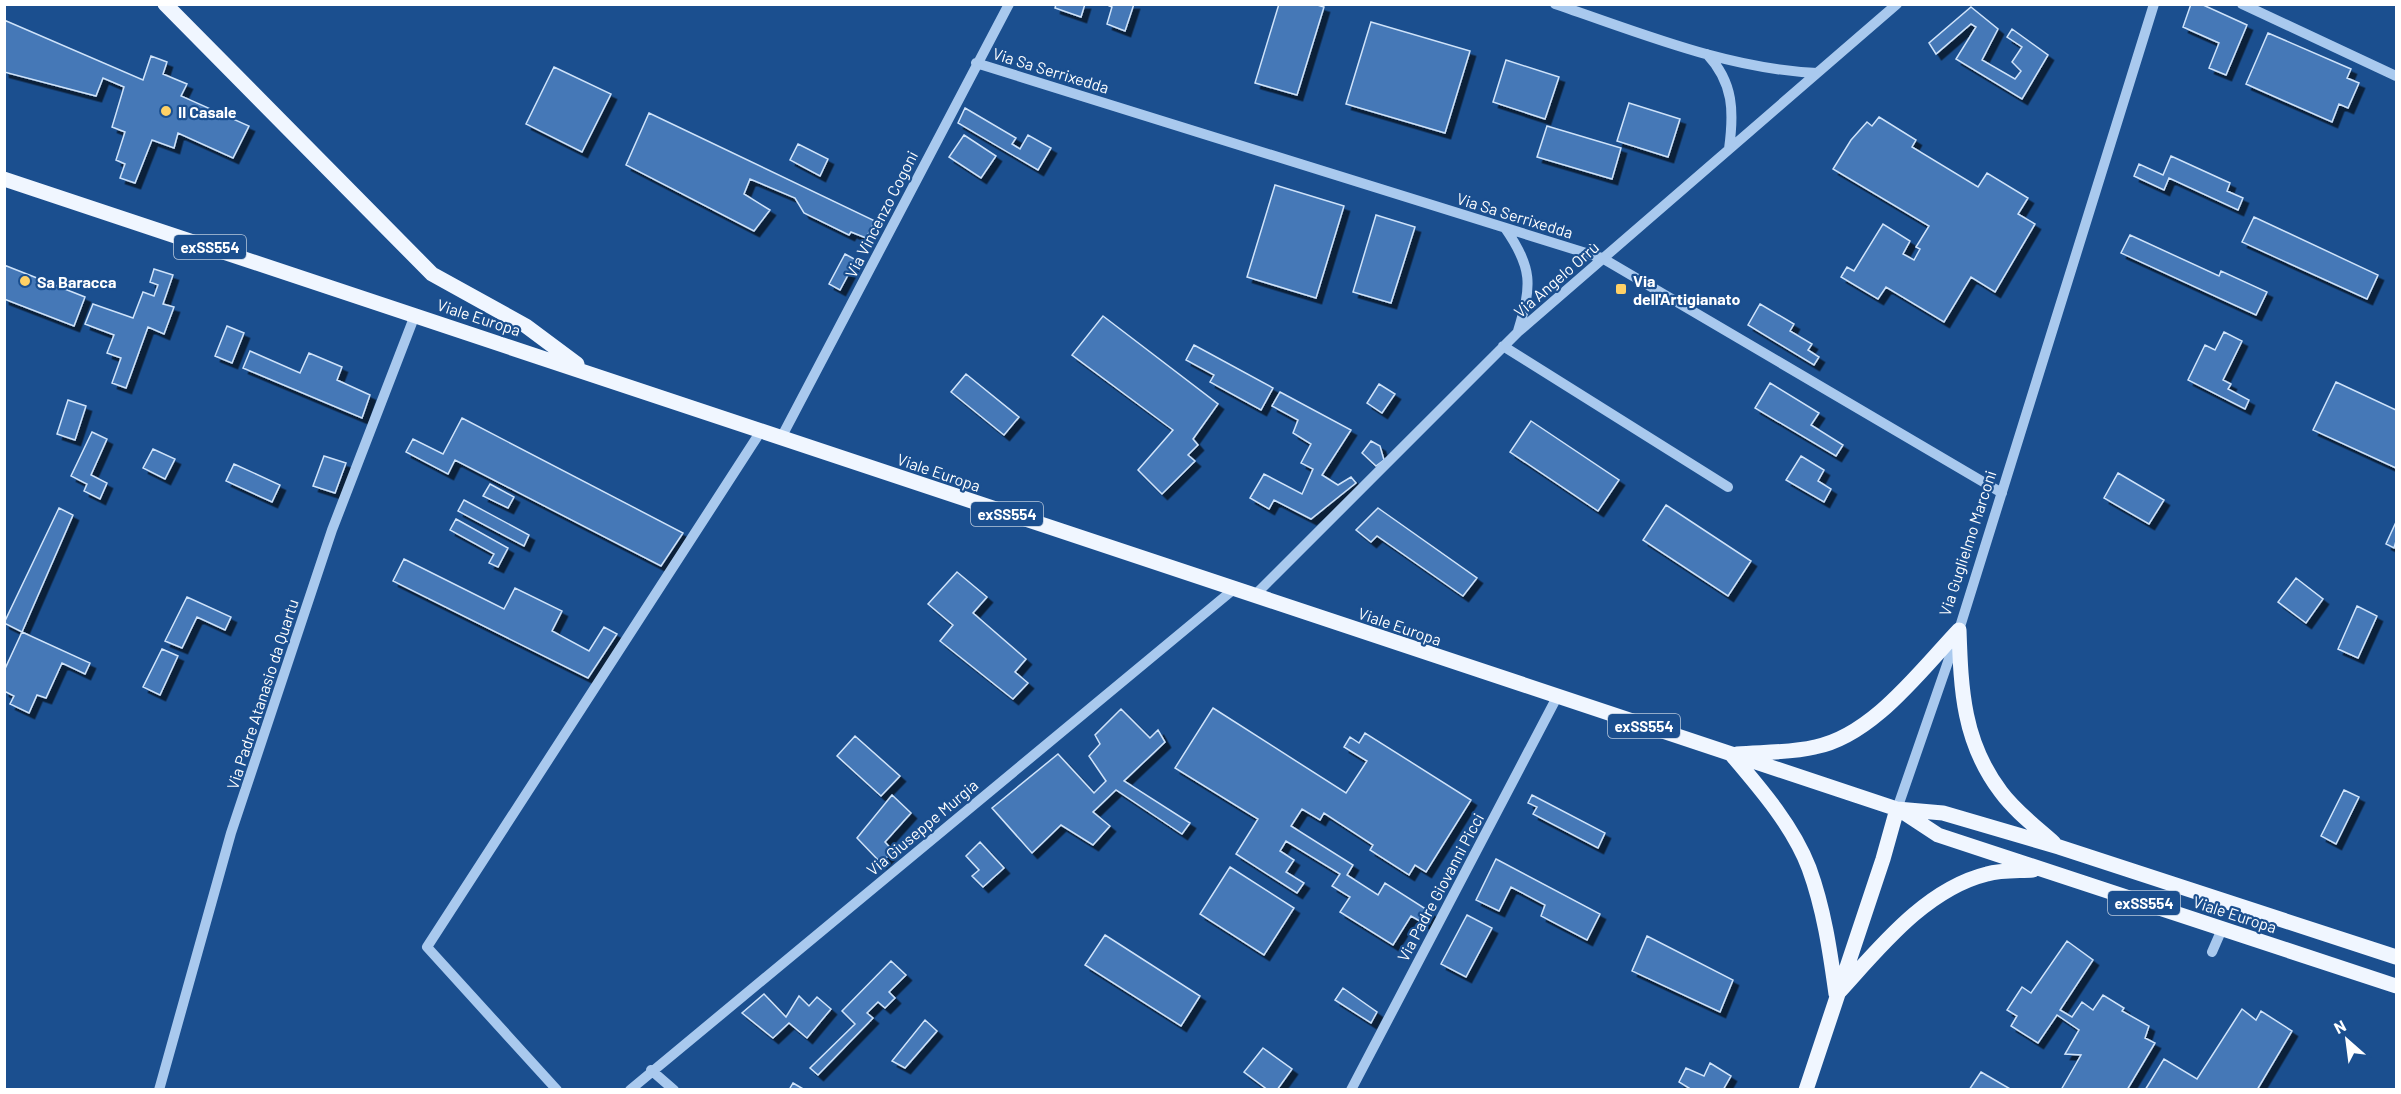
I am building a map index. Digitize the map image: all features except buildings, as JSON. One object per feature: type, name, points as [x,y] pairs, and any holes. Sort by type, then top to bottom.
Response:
[{"type":"main road","points":[[165,4],[432,274],[526,326],[589,373]]},
{"type":"main road","name":"Viale Europa","points":[[4,179],[1557,698],[1897,809],[1943,813],[2059,847],[2397,957]]},
{"type":"main road","points":[[1731,754],[1815,747],[1842,738],[1865,723],[1902,691],[1959,630]]},
{"type":"main road","points":[[1959,630],[1961,696],[1968,727],[1983,765],[2001,793],[2059,847]]},
{"type":"main road","points":[[1731,754],[1760,788],[1808,866],[1822,908],[1836,996]]},
{"type":"main road","name":"Viale Europa","points":[[1897,809],[1938,835],[2397,986]]},
{"type":"main road","name":"Via Guglielmo Marconi","points":[[1806,1089],[1883,859],[1897,809]]},
{"type":"main road","points":[[1836,996],[1915,914],[1949,890],[1987,874],[2041,869]]},
{"type":"street","name":"Via Vincenzo Cogoni","points":[[781,438],[1009,4]]},
{"type":"street","points":[[1555,4],[1707,54],[1765,69],[1817,73]]},
{"type":"street","name":"Via Angelo Orrù","points":[[1254,596],[1518,332],[1897,4]]},
{"type":"street","name":"Via Guglielmo Marconi","points":[[1897,809],[1959,630],[2154,4]]},
{"type":"street","points":[[2242,4],[2397,76]]},
{"type":"street","points":[[1707,54],[1718,66],[1728,84],[1732,104],[1729,149]]},
{"type":"street","name":"Via Sa Serrixedda","points":[[976,63],[1602,258],[2002,493]]},
{"type":"street","points":[[1504,228],[1516,245],[1526,269],[1529,288],[1518,332]]},
{"type":"street","name":"Via Padre Atanasio da Quartu","points":[[159,1089],[231,833],[332,530],[415,315]]},
{"type":"street","points":[[1503,346],[1728,487]]},
{"type":"street","points":[[557,1089],[427,947],[761,431]]},
{"type":"street","name":"Via Giuseppe Murgia","points":[[630,1089],[1234,590]]},
{"type":"street","name":"Via Padre Giovanni Picci","points":[[1351,1089],[1557,698]]},
{"type":"street","points":[[2212,952],[2222,929]]},
{"type":"street","points":[[651,1070],[674,1089]]},
{"type":"place","name":"Il Casale","points":[[166,111]]},
{"type":"place","name":"Sa Baracca","points":[[25,281]]},
{"type":"place","name":"Via dell'Artigianato","points":[[1621,289]]}]
